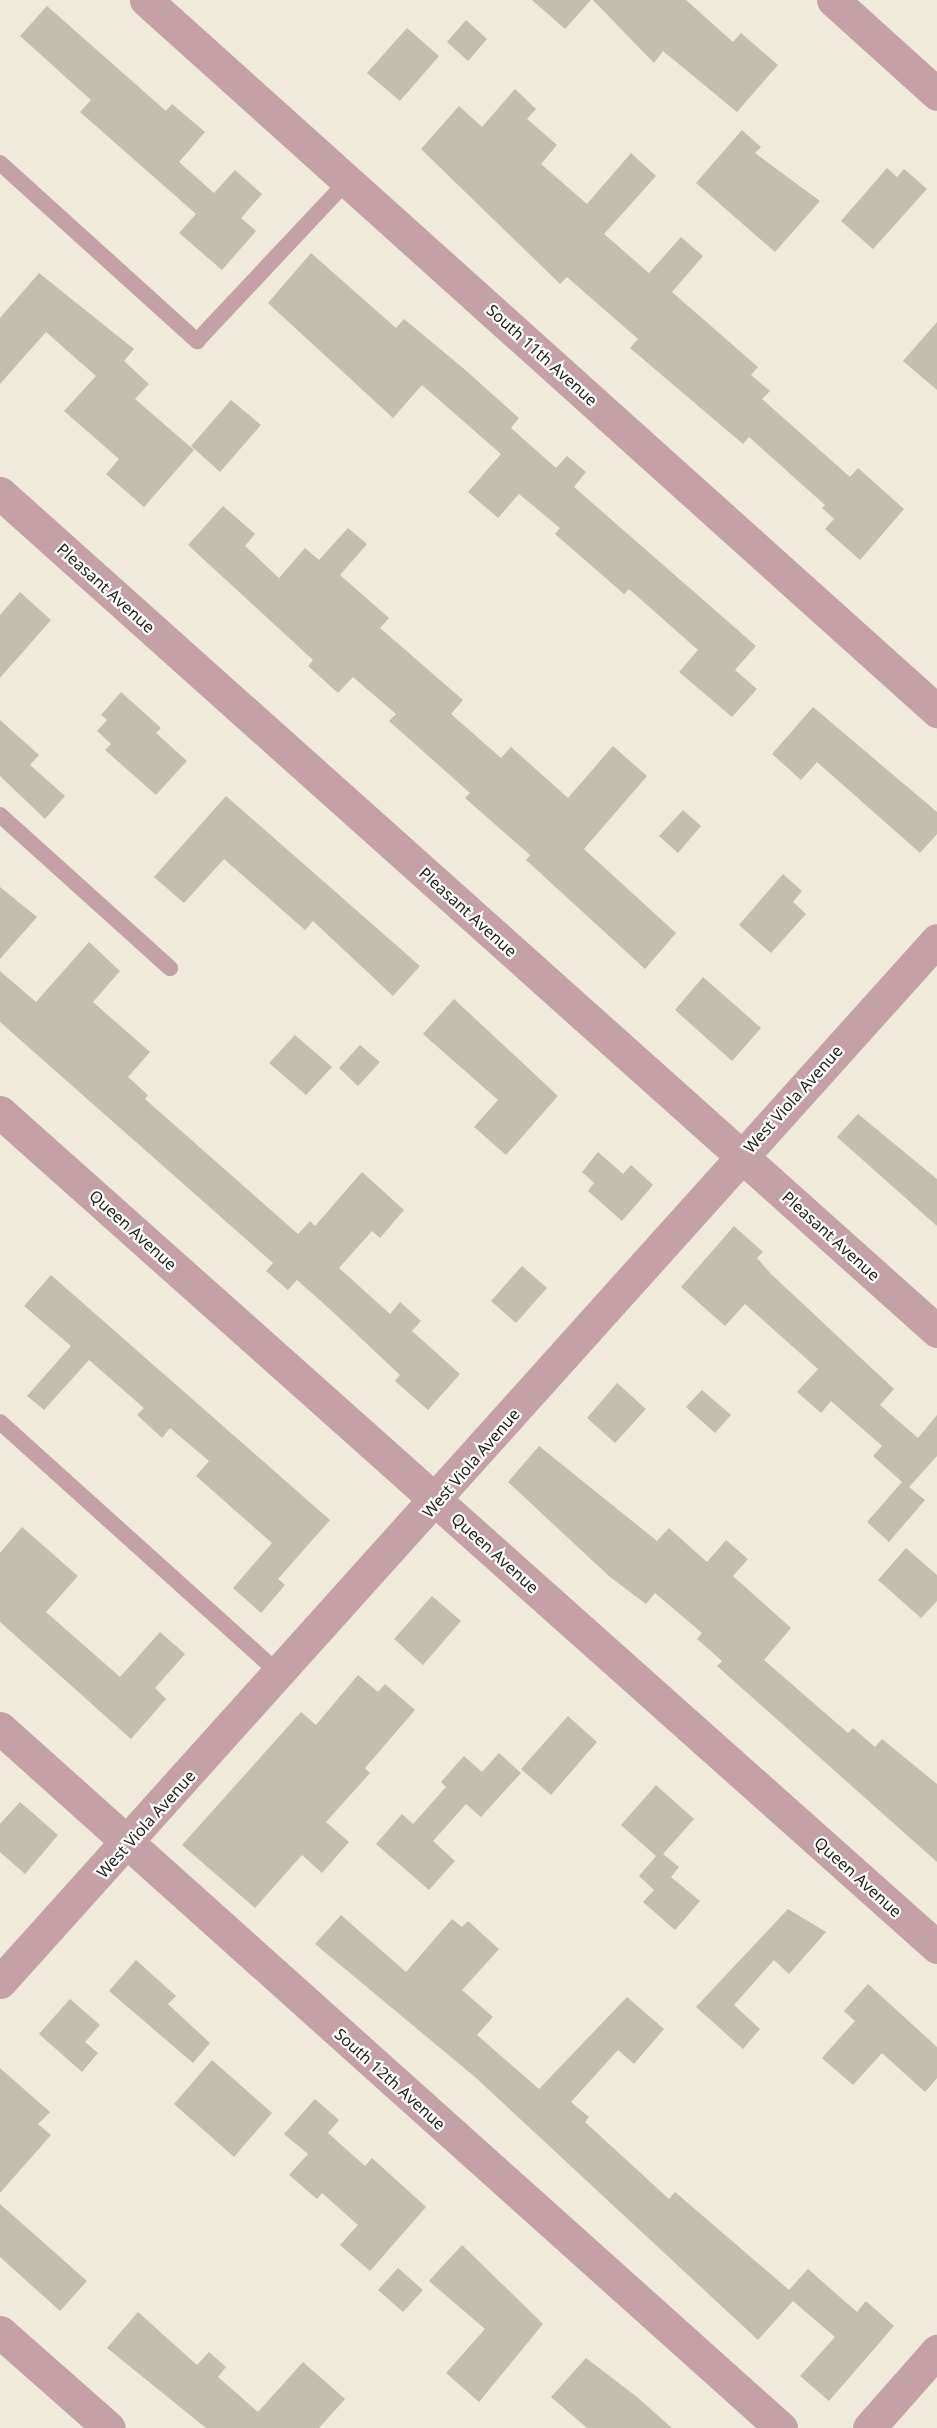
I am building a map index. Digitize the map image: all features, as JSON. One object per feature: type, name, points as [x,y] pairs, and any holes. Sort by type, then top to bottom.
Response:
[{"type":"street","name":"South 11th Avenue","points":[[146,0],[937,711]]},
{"type":"street","points":[[834,0],[937,94]]},
{"type":"street","name":"Pleasant Avenue","points":[[0,493],[937,1331]]},
{"type":"street","name":"West Viola Avenue","points":[[0,1982],[128,1845],[437,1502],[741,1156],[937,940]]},
{"type":"street","name":"Queen Avenue","points":[[0,1112],[937,1947]]},
{"type":"street","name":"South 12th Avenue","points":[[0,1728],[781,2428]]},
{"type":"street","points":[[0,2332],[109,2428]]},
{"type":"street","points":[[869,2428],[937,2352]]},
{"type":"lane","points":[[0,163],[197,341],[347,181]]},
{"type":"lane","points":[[0,815],[170,968]]},
{"type":"lane","points":[[0,1422],[281,1675]]},
{"type":"building","points":[[532,0],[591,0],[565,29]]},
{"type":"building","points":[[593,0],[686,0],[733,42],[741,33],[778,65],[737,112],[663,51],[654,63]]},
{"type":"building","points":[[47,6],[166,111],[172,104],[205,132],[179,162],[214,193],[235,170],[262,194],[241,218],[256,231],[222,270],[179,233],[196,214],[80,112],[91,100],[20,36]]},
{"type":"building","points":[[466,20],[487,39],[468,61],[447,42]]},
{"type":"building","points":[[407,28],[439,56],[400,101],[367,73]]},
{"type":"building","points":[[515,89],[536,109],[527,119],[557,145],[541,164],[587,204],[631,153],[656,176],[604,234],[649,273],[681,237],[703,256],[672,292],[758,367],[751,375],[770,391],[762,399],[850,477],[858,468],[904,509],[860,560],[825,529],[834,519],[822,508],[825,505],[749,437],[743,444],[630,348],[638,339],[567,277],[560,284],[421,149],[459,106],[482,127]]},
{"type":"building","points":[[742,130],[761,147],[755,153],[820,201],[775,252],[696,183]]},
{"type":"building","points":[[887,168],[897,177],[904,169],[927,189],[873,249],[841,221]]},
{"type":"building","points":[[311,253],[396,328],[404,319],[463,368],[519,418],[511,428],[556,468],[567,456],[586,472],[574,487],[756,646],[735,670],[757,689],[732,717],[679,672],[698,650],[629,589],[624,594],[555,534],[560,528],[519,494],[498,518],[468,492],[501,454],[422,385],[393,418],[268,303]]},
{"type":"building","points":[[39,273],[134,349],[124,361],[149,384],[135,399],[194,450],[144,507],[106,474],[119,459],[64,411],[96,376],[46,332],[0,384],[0,318]]},
{"type":"building","points":[[937,322],[937,390],[903,361]]},
{"type":"building","points":[[231,400],[261,425],[220,472],[191,446]]},
{"type":"building","points":[[223,506],[255,534],[245,546],[279,578],[305,548],[319,560],[348,528],[367,544],[340,575],[389,618],[380,628],[463,700],[451,714],[501,758],[511,747],[568,798],[613,746],[647,776],[584,849],[676,933],[645,969],[526,860],[530,855],[465,798],[470,793],[389,721],[396,714],[353,677],[338,693],[308,666],[313,660],[188,545]]},
{"type":"building","points":[[20,592],[51,620],[0,678],[0,615]]},
{"type":"building","points":[[121,692],[161,728],[156,733],[187,761],[156,795],[105,750],[111,744],[97,731],[107,720],[101,715]]},
{"type":"building","points":[[813,707],[937,812],[937,834],[920,853],[817,762],[801,780],[772,754]]},
{"type":"building","points":[[0,720],[39,755],[30,765],[65,796],[45,819],[0,776]]},
{"type":"building","points":[[226,796],[420,966],[393,996],[313,921],[305,930],[224,859],[184,903],[154,877]]},
{"type":"building","points":[[683,810],[701,826],[678,853],[659,836]]},
{"type":"building","points":[[783,874],[802,891],[793,902],[806,914],[771,953],[739,925]]},
{"type":"building","points":[[0,887],[37,917],[0,959]]},
{"type":"building","points":[[89,942],[120,971],[93,1002],[150,1052],[128,1077],[148,1095],[145,1099],[298,1234],[310,1221],[315,1226],[362,1172],[404,1210],[380,1238],[372,1231],[339,1268],[390,1314],[400,1302],[421,1321],[412,1331],[460,1374],[428,1410],[395,1381],[400,1375],[333,1312],[297,1280],[288,1290],[266,1271],[273,1263],[0,1022],[0,971],[36,1002]]},
{"type":"building","points":[[703,977],[761,1028],[732,1061],[675,1010]]},
{"type":"building","points":[[454,999],[558,1096],[506,1155],[474,1127],[498,1100],[423,1034]]},
{"type":"building","points":[[295,1035],[332,1067],[306,1095],[269,1063]]},
{"type":"building","points":[[360,1045],[380,1062],[358,1086],[339,1068]]},
{"type":"building","points":[[858,1114],[937,1179],[937,1226],[837,1137]]},
{"type":"building","points":[[598,1152],[623,1174],[631,1165],[653,1185],[622,1221],[588,1191],[594,1183],[582,1172]]},
{"type":"building","points":[[734,1226],[763,1252],[757,1258],[771,1274],[894,1389],[880,1405],[918,1438],[937,1415],[937,1456],[909,1487],[925,1500],[889,1542],[867,1522],[902,1482],[873,1456],[882,1446],[831,1401],[821,1413],[797,1392],[818,1369],[745,1304],[725,1326],[681,1287]]},
{"type":"building","points":[[522,1266],[547,1288],[516,1323],[491,1301]]},
{"type":"building","points":[[51,1275],[330,1520],[278,1579],[285,1585],[261,1613],[233,1588],[272,1543],[196,1476],[209,1461],[170,1428],[162,1438],[137,1415],[144,1408],[89,1360],[44,1410],[27,1396],[71,1346],[24,1306]]},
{"type":"building","points":[[617,1383],[646,1409],[615,1443],[587,1418]]},
{"type":"building","points":[[702,1390],[731,1415],[715,1433],[686,1407]]},
{"type":"building","points":[[539,1446],[657,1541],[669,1528],[707,1562],[726,1540],[748,1559],[733,1576],[791,1628],[764,1660],[848,1733],[853,1728],[875,1747],[882,1739],[937,1784],[937,1862],[717,1666],[722,1661],[697,1639],[702,1633],[655,1593],[646,1604],[610,1577],[508,1482]]},
{"type":"building","points":[[22,1527],[78,1576],[46,1612],[120,1677],[160,1632],[185,1654],[155,1688],[166,1699],[131,1739],[0,1622],[0,1553]]},
{"type":"building","points":[[906,1548],[937,1575],[937,1601],[921,1618],[878,1580]]},
{"type":"building","points":[[432,1596],[461,1621],[423,1665],[394,1639]]},
{"type":"building","points":[[358,1675],[378,1692],[385,1684],[415,1710],[365,1768],[370,1773],[326,1822],[349,1842],[322,1873],[302,1855],[255,1908],[182,1845],[301,1712],[316,1725]]},
{"type":"building","points":[[568,1716],[597,1742],[551,1795],[521,1769]]},
{"type":"building","points":[[499,1753],[521,1773],[481,1817],[466,1804],[433,1841],[455,1861],[429,1890],[376,1844],[402,1814],[413,1824],[446,1787],[441,1782],[464,1756],[482,1772]]},
{"type":"building","points":[[656,1785],[694,1819],[663,1854],[679,1867],[671,1877],[700,1901],[675,1930],[643,1902],[654,1890],[639,1876],[656,1856],[621,1825]]},
{"type":"building","points":[[20,1802],[58,1835],[25,1874],[0,1852],[0,1824]]},
{"type":"building","points":[[788,1909],[826,1932],[789,1974],[774,1960],[734,2005],[760,2029],[743,2049],[696,2007]]},
{"type":"building","points":[[341,1915],[406,1972],[452,1919],[462,1927],[468,1921],[499,1949],[462,1990],[493,2017],[477,2035],[539,2089],[627,1997],[664,2029],[634,2064],[618,2050],[571,2102],[589,2117],[585,2122],[669,2199],[675,2192],[789,2290],[808,2269],[857,2312],[866,2301],[894,2326],[829,2401],[800,2376],[835,2337],[793,2301],[758,2340],[475,2077],[315,1944]]},
{"type":"building","points":[[136,1960],[176,1996],[168,2004],[210,2043],[193,2063],[109,1991]]},
{"type":"building","points":[[868,1984],[937,2047],[937,2078],[925,2092],[882,2053],[853,2085],[822,2058],[855,2021],[844,2011]]},
{"type":"building","points":[[70,1999],[100,2025],[85,2042],[98,2053],[82,2072],[39,2034]]},
{"type":"building","points":[[212,2060],[272,2113],[234,2157],[174,2104]]},
{"type":"building","points":[[0,2068],[50,2112],[38,2124],[51,2135],[0,2193]]},
{"type":"building","points":[[315,2099],[339,2120],[328,2133],[365,2166],[372,2158],[426,2207],[370,2271],[340,2245],[358,2225],[322,2193],[317,2199],[289,2175],[308,2154],[284,2134]]},
{"type":"building","points":[[0,2204],[87,2281],[60,2311],[0,2257]]},
{"type":"building","points":[[462,2245],[543,2324],[479,2402],[446,2373],[485,2329],[429,2281]]},
{"type":"building","points":[[398,2268],[423,2290],[403,2312],[378,2290]]},
{"type":"building","points":[[138,2312],[197,2365],[209,2352],[226,2367],[218,2377],[258,2412],[303,2362],[345,2399],[319,2428],[206,2428],[107,2348]]},
{"type":"building","points":[[586,2358],[637,2397],[672,2428],[587,2428],[551,2397]]}]
